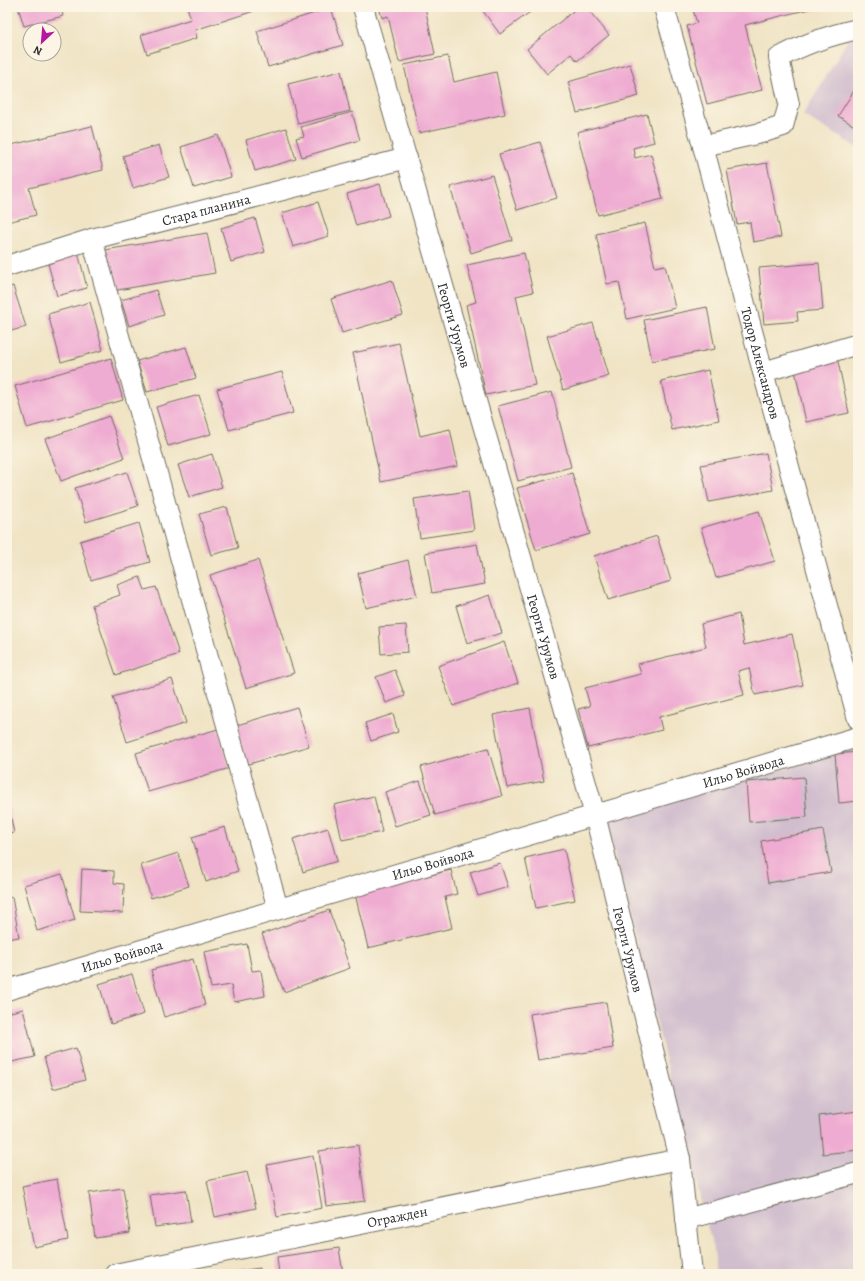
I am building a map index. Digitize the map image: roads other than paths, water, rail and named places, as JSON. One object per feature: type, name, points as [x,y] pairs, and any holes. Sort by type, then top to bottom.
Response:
[{"type":"street","name":"Георги Урумов","points":[[363,7],[594,815],[680,1159],[692,1274]]},
{"type":"street","name":"Тодор Александров","points":[[664,7],[703,146],[762,372],[858,719]]},
{"type":"street","points":[[703,146],[761,134],[782,126],[789,104],[779,58],[795,48],[838,33],[858,29]]},
{"type":"street","name":"Стара планина","points":[[7,266],[92,239],[407,158]]},
{"type":"street","points":[[92,239],[278,909]]},
{"type":"street","points":[[762,372],[858,344]]},
{"type":"street","name":"Ильо Войвода","points":[[7,990],[858,736]]},
{"type":"street","name":"Огражден","points":[[115,1274],[680,1159]]},
{"type":"street","points":[[686,1219],[858,1173]]}]
